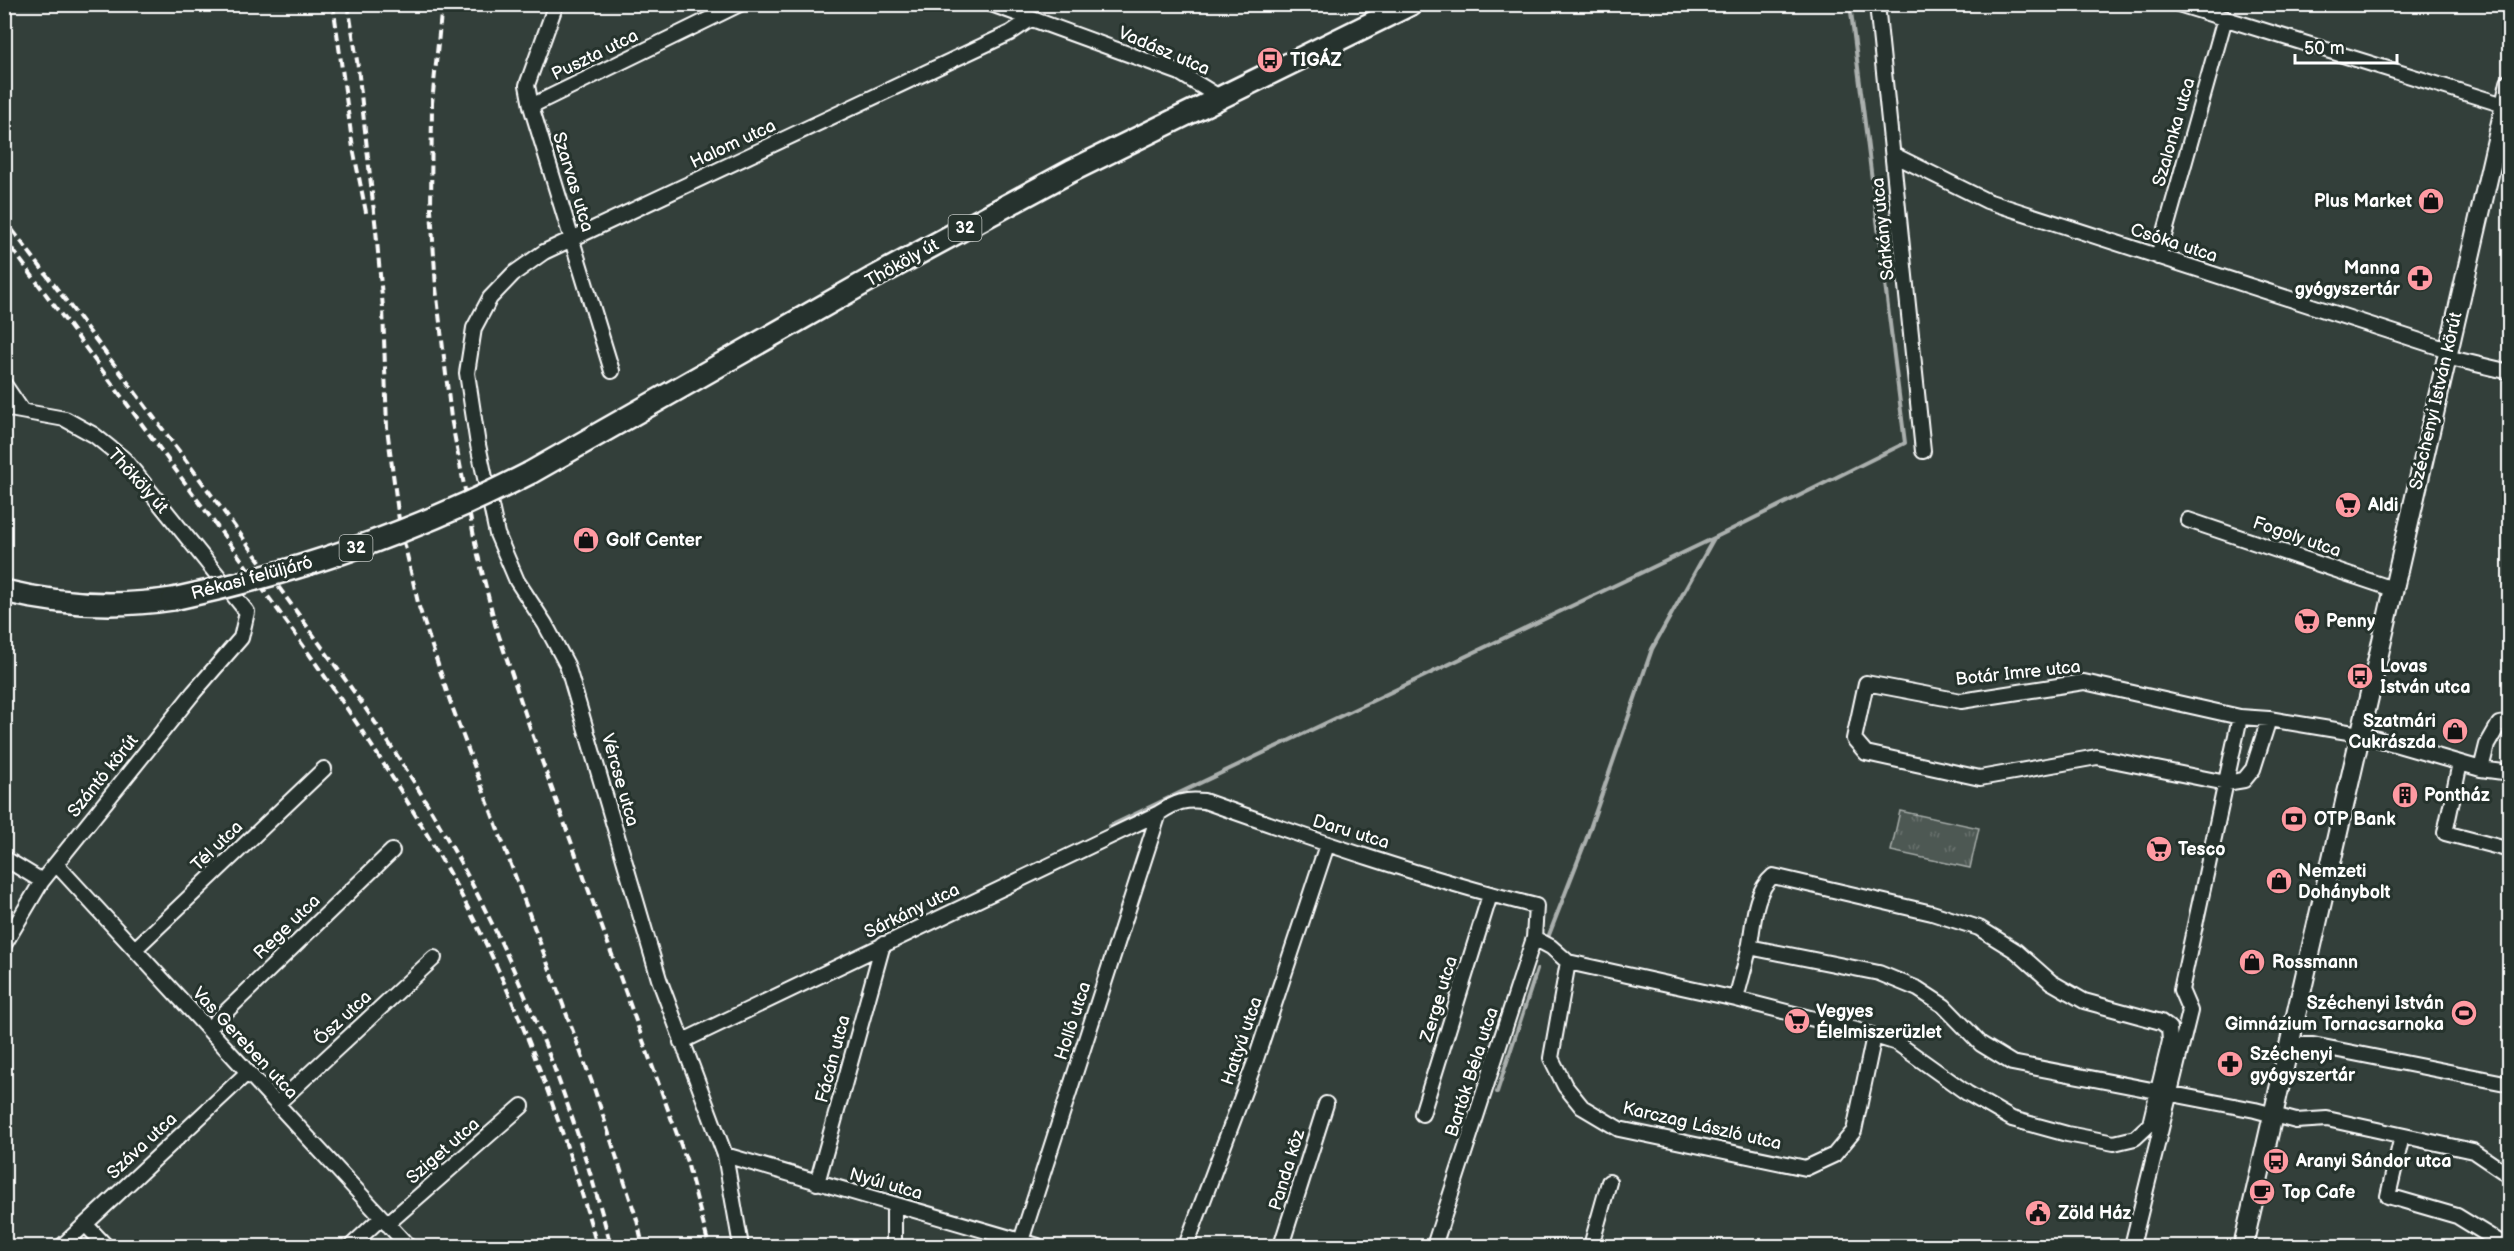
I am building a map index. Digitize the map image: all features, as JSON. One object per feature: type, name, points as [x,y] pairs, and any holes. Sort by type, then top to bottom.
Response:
[{"type":"main road","name":"Thököly út","points":[[530,472],[891,268],[1071,171],[1156,130],[1174,118],[1411,4]]},
{"type":"main road","name":"Rékasi felüljáró","points":[[4,591],[40,600],[118,606],[173,599],[253,581],[413,528],[530,472]]},
{"type":"street","name":"Szarvas utca","points":[[556,4],[527,85],[531,106],[612,371]]},
{"type":"street","name":"Puszta utca","points":[[531,106],[740,4]]},
{"type":"street","name":"Vadász utca","points":[[991,4],[1180,73],[1219,97]]},
{"type":"street","name":"Sárkány utca","points":[[1877,4],[1923,451]]},
{"type":"street","points":[[2178,4],[2505,105]]},
{"type":"street","name":"Szalonka utca","points":[[2158,257],[2225,18]]},
{"type":"street","name":"Halom utca","points":[[474,328],[490,298],[513,274],[544,252],[1010,33],[1031,19]]},
{"type":"street","name":"Széchenyi István körút","points":[[2243,1246],[2510,82]]},
{"type":"street","name":"Csóka utca","points":[[1894,155],[1987,201],[2447,354],[2510,372]]},
{"type":"street","name":"Vércse utca","points":[[474,328],[467,373],[478,445],[497,534],[517,581],[545,624],[567,665],[659,979],[725,1155],[741,1246]]},
{"type":"street","points":[[4,384],[21,409]]},
{"type":"street","name":"Thököly út","points":[[4,408],[21,409],[65,419],[94,435],[124,459],[247,612],[241,638]]},
{"type":"street","name":"Fogoly utca","points":[[2188,520],[2393,589]]},
{"type":"street","name":"Szántó körút","points":[[4,945],[42,881],[194,692],[241,638]]},
{"type":"street","name":"Botár Imre utca","points":[[2226,783],[2097,757],[1980,778],[1866,753],[1854,739],[1866,683],[1961,702],[2084,682],[2240,717],[2269,719],[2360,734]]},
{"type":"street","points":[[1534,938],[1551,947],[1568,962],[1736,999],[1897,1043],[1967,1093],[2012,1119],[2067,1134],[2114,1143],[2135,1138],[2150,1124],[2163,1094],[2190,1011],[2181,990],[2240,717]]},
{"type":"street","points":[[2226,783],[2244,780],[2253,769],[2269,719]]},
{"type":"street","points":[[2481,769],[2487,744],[2499,723],[2510,722]]},
{"type":"street","points":[[2360,734],[2481,769],[2510,773]]},
{"type":"street","points":[[2460,763],[2445,833],[2510,850]]},
{"type":"street","name":"Tél utca","points":[[135,949],[324,769]]},
{"type":"street","name":"Daru utca","points":[[1159,813],[1174,803],[1186,799],[1204,801],[1327,845],[1490,895],[1536,906]]},
{"type":"street","name":"Sárkány utca","points":[[681,1042],[1159,813]]},
{"type":"street","name":"Holló utca","points":[[1021,1241],[1159,813]]},
{"type":"street","name":"Hattyú utca","points":[[1186,1246],[1255,1062],[1327,845]]},
{"type":"street","name":"Rege utca","points":[[207,1029],[392,851]]},
{"type":"street","points":[[4,858],[42,881]]},
{"type":"street","name":"Vas Gereben utca","points":[[56,864],[408,1246]]},
{"type":"street","points":[[1736,999],[1757,905],[1765,882],[1773,876],[1932,914],[1978,928],[2016,951],[2051,982],[2084,1001],[2161,1022],[2169,1028],[2170,1041],[2163,1094],[2132,1246]]},
{"type":"street","name":"Zerge utca","points":[[1422,1114],[1490,895]]},
{"type":"street","name":"Bartók Béla utca","points":[[1434,1246],[1534,938],[1536,906]]},
{"type":"street","name":"Fácán utca","points":[[817,1183],[883,944]]},
{"type":"street","points":[[1749,947],[1879,973],[1918,989],[1944,1006],[1981,1044],[2012,1064],[2255,1110],[2296,1121],[2327,1119],[2473,1151],[2510,1176]]},
{"type":"street","name":"Ősz utca","points":[[277,1104],[434,958]]},
{"type":"street","name":"Karczag László utca","points":[[1568,962],[1551,1058],[1565,1086],[1582,1107],[1619,1129],[1806,1168],[1834,1155],[1854,1131],[1874,1036]]},
{"type":"street","points":[[2289,1045],[2313,1045],[2510,1084]]},
{"type":"street","name":"Száva utca","points":[[62,1246],[247,1073]]},
{"type":"street","name":"Panda köz","points":[[1281,1246],[1326,1104]]},
{"type":"street","name":"Sziget utca","points":[[351,1246],[522,1106]]},
{"type":"street","points":[[2402,1136],[2388,1196],[2457,1216],[2506,1246]]},
{"type":"street","name":"Nyúl utca","points":[[725,1155],[1038,1246]]},
{"type":"street","points":[[1591,1246],[1609,1182]]},
{"type":"street","points":[[894,1205],[894,1246]]},
{"type":"street","points":[[86,1224],[106,1246]]},
{"type":"green space","points":[[1900,811],[1979,828],[1970,868],[1891,851]]},
{"type":"waterway","points":[[1110,826],[1714,538],[1905,443],[1850,4]]},
{"type":"waterway","points":[[1547,940],[1586,840],[1652,649],[1714,538]]},
{"type":"waterway","points":[[1497,1092],[1537,970]]},
{"type":"railway","points":[[333,4],[353,148],[367,217]]},
{"type":"railway","points":[[348,4],[358,67],[376,230],[383,308],[387,428],[399,520],[419,607],[450,701],[594,1088],[637,1220],[643,1246]]},
{"type":"railway","points":[[442,4],[432,103],[431,209],[436,288],[451,418],[476,547],[495,624],[531,731],[687,1162],[709,1246]]},
{"type":"railway","points":[[4,219],[175,445],[275,582],[363,705],[425,800],[496,932],[541,1034],[579,1139],[611,1246]]},
{"type":"railway","points":[[4,238],[290,627],[346,707],[425,831],[473,917],[515,1008],[552,1103],[597,1246]]},
{"type":"place","name":"TIGÁZ","points":[[1270,60]]},
{"type":"place","name":"Plus Market","points":[[2431,201]]},
{"type":"place","name":"Manna gyógyszertár","points":[[2420,278]]},
{"type":"place","name":"Aldi","points":[[2348,505]]},
{"type":"place","name":"Golf Center","points":[[586,540]]},
{"type":"place","name":"Penny","points":[[2307,621]]},
{"type":"place","name":"Lovas István utca","points":[[2360,676]]},
{"type":"place","name":"Szatmári Cukrászda","points":[[2455,731]]},
{"type":"place","name":"Pontház","points":[[2405,795]]},
{"type":"place","name":"OTP Bank","points":[[2294,819]]},
{"type":"place","name":"Tesco","points":[[2159,849]]},
{"type":"place","name":"Nemzeti Dohánybolt","points":[[2279,881]]},
{"type":"place","name":"Rossmann","points":[[2252,962]]},
{"type":"place","name":"Széchenyi István Gimnázium Tornacsarnoka","points":[[2464,1013]]},
{"type":"place","name":"Vegyes Élelmiszerüzlet","points":[[1797,1021]]},
{"type":"place","name":"Széchenyi gyógyszertár","points":[[2230,1064]]},
{"type":"place","name":"Aranyi Sándor utca","points":[[2276,1161]]},
{"type":"place","name":"Top Cafe","points":[[2262,1192]]},
{"type":"place","name":"Zöld Ház","points":[[2038,1213]]}]
